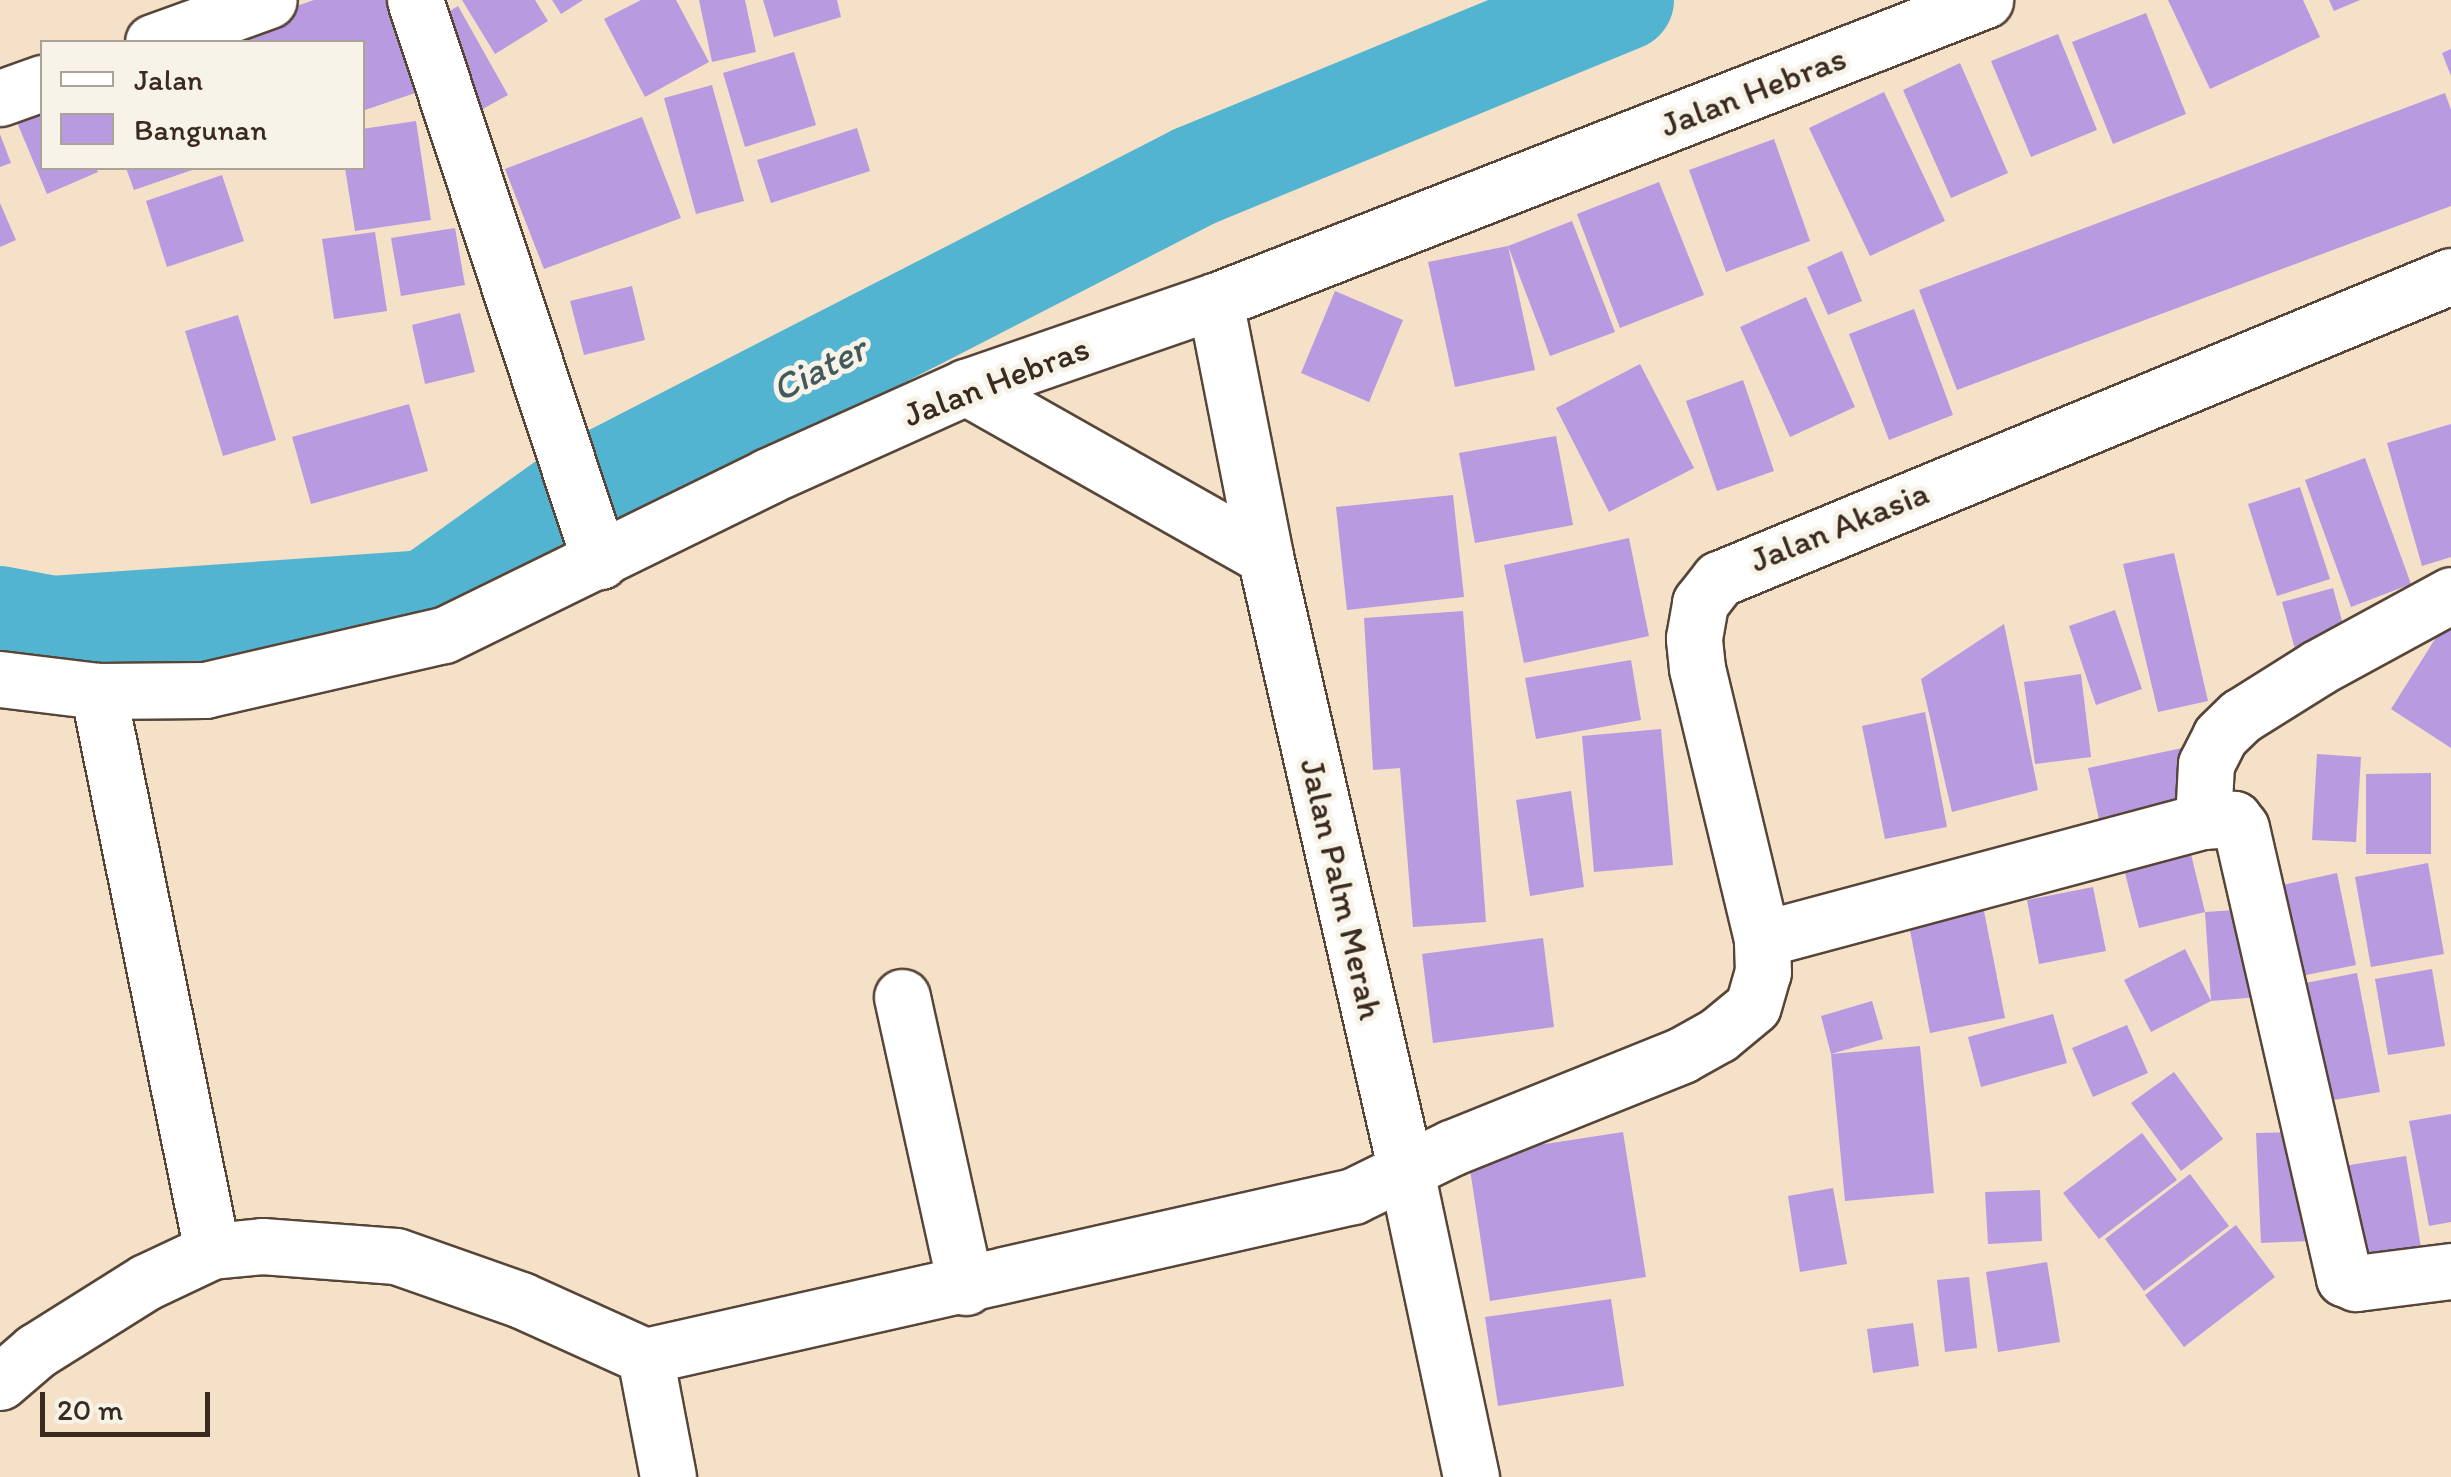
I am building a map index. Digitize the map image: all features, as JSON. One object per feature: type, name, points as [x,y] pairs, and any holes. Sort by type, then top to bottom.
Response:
[{"type":"street","points":[[159,40],[270,0]]},
{"type":"street","points":[[416,0],[595,547]]},
{"type":"street","name":"Jalan Hebras","points":[[0,679],[98,691],[206,690],[444,635],[595,547],[768,476],[966,387],[1215,301],[1985,0]]},
{"type":"street","points":[[0,98],[40,84]]},
{"type":"street","name":"Jalan Akasia","points":[[645,1356],[966,1287],[1353,1196],[1451,1148],[1682,1055],[1718,1035],[1752,1006],[1763,972],[1762,939],[1694,638],[1700,604],[1719,578],[1737,567],[2451,276]]},
{"type":"street","name":"Jalan Palm Merah","points":[[1215,301],[1265,556],[1406,1171],[1471,1477]]},
{"type":"street","points":[[966,387],[1265,556]]},
{"type":"street","points":[[2203,820],[2201,792],[2206,764],[2220,736],[2241,716],[2319,666],[2451,595]]},
{"type":"street","points":[[98,691],[212,1251]]},
{"type":"street","points":[[1762,939],[2224,816],[2241,828],[2344,1278],[2356,1282],[2451,1271]]},
{"type":"street","points":[[902,997],[966,1287]]},
{"type":"street","points":[[0,1382],[36,1351],[146,1282],[212,1251],[262,1246],[396,1256],[521,1300],[645,1356],[668,1477]]},
{"type":"building","points":[[314,0],[407,0],[436,86],[365,110],[365,40],[199,40]]},
{"type":"building","points":[[462,0],[535,0],[548,21],[495,54]]},
{"type":"building","points":[[552,0],[583,0],[561,14]]},
{"type":"building","points":[[641,0],[676,0],[709,62],[645,97],[604,19]]},
{"type":"building","points":[[699,0],[745,0],[756,52],[712,62]]},
{"type":"building","points":[[763,0],[837,0],[841,17],[774,37]]},
{"type":"building","points":[[2168,0],[2303,0],[2320,37],[2210,89]]},
{"type":"building","points":[[2329,0],[2360,0],[2334,11]]},
{"type":"building","points":[[458,6],[508,95],[477,112],[427,25]]},
{"type":"building","points":[[2146,13],[2186,114],[2113,144],[2072,42]]},
{"type":"building","points":[[2058,34],[2097,130],[2031,157],[1991,61]]},
{"type":"building","points":[[2451,49],[2451,76],[2442,53]]},
{"type":"building","points":[[794,52],[816,125],[745,147],[723,73]]},
{"type":"building","points":[[1960,63],[2008,173],[1951,198],[1903,90]]},
{"type":"building","points":[[712,85],[744,201],[696,214],[664,98]]},
{"type":"building","points":[[1884,92],[1945,221],[1870,256],[1809,128]]},
{"type":"building","points":[[2445,93],[2451,110],[2451,206],[1957,390],[1919,290]]},
{"type":"building","points":[[40,110],[40,170],[98,172],[47,194],[16,120]]},
{"type":"building","points":[[642,117],[681,218],[544,269],[505,169]]},
{"type":"building","points":[[416,121],[431,220],[355,231],[345,170],[365,170],[365,129]]},
{"type":"building","points":[[857,128],[870,171],[771,203],[757,160]]},
{"type":"building","points":[[0,134],[11,163],[0,167]]},
{"type":"building","points":[[1774,139],[1810,241],[1726,272],[1689,170]]},
{"type":"building","points":[[127,170],[192,170],[134,190]]},
{"type":"building","points":[[222,175],[244,241],[167,267],[146,201]]},
{"type":"building","points":[[1659,182],[1704,295],[1620,328],[1577,214]]},
{"type":"building","points":[[0,203],[16,240],[0,247]]},
{"type":"building","points":[[1572,221],[1615,332],[1550,356],[1508,246]]},
{"type":"building","points":[[455,228],[465,285],[401,296],[391,238]]},
{"type":"building","points":[[375,232],[387,311],[334,319],[322,239]]},
{"type":"building","points":[[1508,246],[1535,370],[1455,387],[1428,262]]},
{"type":"building","points":[[1842,251],[1862,301],[1828,315],[1807,267]]},
{"type":"building","points":[[632,286],[645,340],[584,355],[570,301]]},
{"type":"building","points":[[1335,291],[1403,320],[1369,402],[1301,373]]},
{"type":"building","points":[[1806,297],[1855,407],[1790,437],[1740,327]]},
{"type":"building","points":[[1914,309],[1953,415],[1889,440],[1849,334]]},
{"type":"building","points":[[460,313],[475,372],[425,384],[412,325]]},
{"type":"building","points":[[238,315],[276,440],[223,456],[185,331]]},
{"type":"building","points":[[1640,364],[1694,468],[1609,512],[1556,408]]},
{"type":"building","points":[[1743,380],[1774,471],[1717,491],[1686,401]]},
{"type":"building","points":[[409,404],[428,471],[311,504],[292,437]]},
{"type":"building","points":[[2451,424],[2451,557],[2422,566],[2387,443]]},
{"type":"building","points":[[1556,436],[1573,525],[1475,543],[1459,453]]},
{"type":"building","points":[[2365,458],[2411,584],[2351,607],[2305,480]]},
{"type":"building","points":[[2300,487],[2330,579],[2277,596],[2248,504]]},
{"type":"building","points":[[1453,495],[1464,597],[1347,610],[1336,507]]},
{"type":"building","points":[[1629,538],[1649,636],[1524,663],[1504,565]]},
{"type":"building","points":[[2174,553],[2208,701],[2158,712],[2123,564]]},
{"type":"building","points":[[2333,588],[2347,639],[2296,653],[2282,602]]},
{"type":"building","points":[[2115,610],[2142,689],[2096,705],[2069,626]]},
{"type":"building","points":[[1463,611],[1486,922],[1413,927],[1400,768],[1373,770],[1364,618]]},
{"type":"building","points":[[2447,620],[2451,623],[2451,748],[2391,709]]},
{"type":"building","points":[[2004,624],[2038,790],[1952,812],[1921,679]]},
{"type":"building","points":[[1631,660],[1641,720],[1536,739],[1525,678]]},
{"type":"building","points":[[2081,674],[2091,757],[2035,764],[2024,682]]},
{"type":"building","points":[[1925,712],[1947,827],[1885,839],[1862,726]]},
{"type":"building","points":[[1661,729],[1673,865],[1594,872],[1582,736]]},
{"type":"building","points":[[2187,747],[2200,808],[2101,829],[2088,768]]},
{"type":"building","points":[[2317,754],[2361,757],[2356,842],[2312,840]]},
{"type":"building","points":[[2431,773],[2431,854],[2366,854],[2366,774]]},
{"type":"building","points":[[1571,791],[1584,887],[1530,896],[1516,800]]},
{"type":"building","points":[[2190,850],[2205,912],[2139,928],[2123,865]]},
{"type":"building","points":[[2428,863],[2444,954],[2371,967],[2355,877]]},
{"type":"building","points":[[2337,873],[2356,965],[2291,978],[2273,887]]},
{"type":"building","points":[[2093,887],[2106,951],[2039,964],[2027,900]]},
{"type":"building","points":[[1983,906],[2005,1018],[1930,1033],[1908,920]]},
{"type":"building","points":[[2251,909],[2258,997],[2211,1001],[2205,912]]},
{"type":"building","points":[[1543,938],[1554,1027],[1433,1043],[1422,954]]},
{"type":"building","points":[[2185,949],[2211,1001],[2151,1032],[2124,980]]},
{"type":"building","points":[[2432,969],[2445,1046],[2388,1055],[2375,979]]},
{"type":"building","points":[[2357,973],[2380,1092],[2316,1103],[2295,985]]},
{"type":"building","points":[[1872,1001],[1883,1039],[1831,1054],[1821,1016]]},
{"type":"building","points":[[2053,1014],[2067,1063],[1981,1087],[1968,1037]]},
{"type":"building","points":[[2127,1025],[2148,1073],[2093,1097],[2072,1048]]},
{"type":"building","points":[[1920,1046],[1934,1193],[1845,1201],[1831,1054]]},
{"type":"building","points":[[2174,1072],[2223,1139],[2181,1171],[2131,1103]]},
{"type":"building","points":[[2451,1114],[2451,1222],[2429,1226],[2409,1121]]},
{"type":"building","points":[[1623,1132],[1646,1277],[1490,1301],[1468,1156]]},
{"type":"building","points":[[2302,1132],[2307,1241],[2261,1243],[2256,1133]]},
{"type":"building","points":[[2142,1133],[2177,1180],[2099,1239],[2063,1193]]},
{"type":"building","points":[[2406,1156],[2421,1248],[2353,1259],[2337,1167]]},
{"type":"building","points":[[2190,1174],[2229,1226],[2144,1291],[2105,1239]]},
{"type":"building","points":[[1833,1188],[1847,1264],[1800,1272],[1788,1196]]},
{"type":"building","points":[[2040,1190],[2042,1241],[1988,1244],[1985,1192]]},
{"type":"building","points":[[2236,1225],[2275,1277],[2184,1347],[2145,1295]]},
{"type":"building","points":[[2047,1262],[2060,1342],[1998,1352],[1986,1272]]},
{"type":"building","points":[[1969,1277],[1977,1348],[1945,1352],[1937,1280]]},
{"type":"building","points":[[1611,1299],[1624,1386],[1498,1406],[1485,1317]]},
{"type":"building","points":[[1913,1323],[1919,1366],[1873,1373],[1867,1329]]},
{"type":"waterway","name":"Ciater","points":[[0,617],[53,627],[428,601],[580,492],[1195,176],[1623,0]]}]
